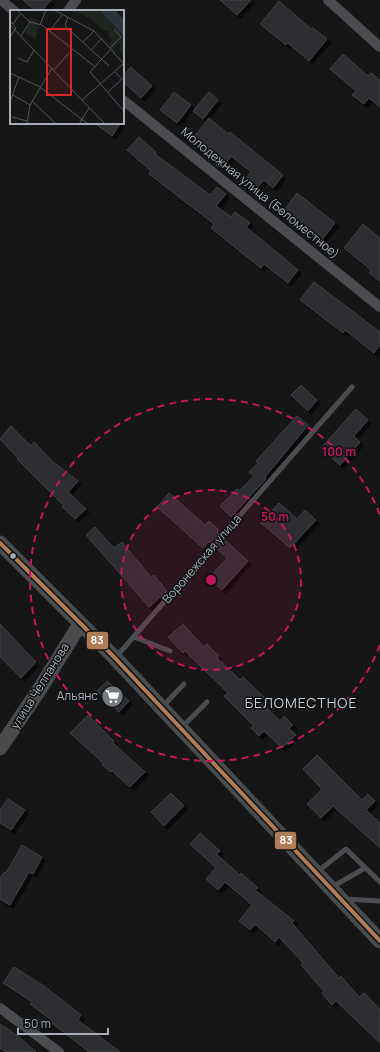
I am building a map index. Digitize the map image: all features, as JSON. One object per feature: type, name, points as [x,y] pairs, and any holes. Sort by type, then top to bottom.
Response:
[{"type":"street","points":[[1,0],[13,10]]},
{"type":"street","points":[[69,10],[76,0]]},
{"type":"street","points":[[328,0],[380,47]]},
{"type":"street","name":"Молодежная улица (Беломестное)","points":[[124,101],[380,307]]},
{"type":"street","points":[[0,543],[162,707],[380,941]]},
{"type":"street","name":"улица Челпанова","points":[[0,748],[41,687],[80,624]]},
{"type":"street","points":[[0,1008],[59,1052]]},
{"type":"lane","name":"Воронежская улица","points":[[115,658],[352,387]]},
{"type":"lane","points":[[134,637],[170,651]]},
{"type":"lane","points":[[162,707],[184,684]]},
{"type":"lane","points":[[181,728],[207,702]]},
{"type":"lane","points":[[316,872],[346,849],[380,882]]},
{"type":"lane","points":[[331,888],[365,868]]},
{"type":"lane","points":[[341,899],[380,901]]},
{"type":"building","points":[[23,0],[51,0],[43,10],[35,10]]},
{"type":"building","points":[[220,0],[251,0],[237,15]]},
{"type":"building","points":[[279,1],[311,29],[313,28],[327,39],[309,61],[288,43],[286,45],[260,24]]},
{"type":"building","points":[[343,54],[368,76],[371,73],[380,80],[380,107],[369,98],[364,104],[352,95],[356,91],[330,69]]},
{"type":"building","points":[[131,67],[152,86],[141,98],[124,83],[124,75]]},
{"type":"building","points":[[174,92],[191,105],[177,123],[160,110]]},
{"type":"building","points":[[209,92],[218,100],[203,119],[193,111]]},
{"type":"building","points":[[209,118],[228,134],[230,132],[283,175],[273,188],[264,180],[258,187],[246,178],[251,172],[231,156],[227,162],[194,137]]},
{"type":"building","points":[[95,124],[120,124],[112,136]]},
{"type":"building","points":[[139,137],[156,152],[155,154],[210,195],[217,187],[226,194],[216,206],[231,217],[235,212],[250,223],[246,227],[298,270],[288,283],[264,264],[261,268],[243,254],[211,228],[214,224],[149,174],[151,171],[127,150]]},
{"type":"building","points":[[297,193],[335,223],[321,241],[303,228],[305,225],[285,209]]},
{"type":"building","points":[[363,224],[380,238],[380,281],[369,273],[371,270],[344,248]]},
{"type":"building","points":[[314,282],[380,332],[380,345],[374,353],[345,330],[343,333],[300,300]]},
{"type":"building","points":[[301,385],[317,400],[308,411],[291,395]]},
{"type":"building","points":[[356,409],[368,420],[354,436],[360,442],[340,465],[321,448]]},
{"type":"building","points":[[297,416],[308,425],[265,477],[266,479],[231,517],[220,506],[237,489],[239,491],[254,476],[249,472],[258,463],[256,461]]},
{"type":"building","points":[[11,426],[31,446],[34,442],[52,461],[78,481],[68,492],[86,509],[75,519],[17,459],[18,458],[0,439]]},
{"type":"building","points":[[169,493],[205,525],[209,521],[219,530],[217,532],[219,534],[210,543],[209,541],[203,548],[157,507]]},
{"type":"building","points":[[279,503],[297,519],[305,510],[316,520],[290,548],[261,523]]},
{"type":"building","points":[[95,527],[114,548],[122,542],[151,577],[154,575],[167,591],[149,607],[86,535]]},
{"type":"building","points":[[224,539],[248,561],[222,590],[209,578],[227,558],[216,548]]},
{"type":"building","points":[[0,624],[36,662],[21,678],[0,657]]},
{"type":"building","points":[[183,624],[204,647],[207,644],[219,656],[217,658],[240,680],[243,677],[264,697],[260,701],[280,721],[284,716],[293,725],[289,728],[296,735],[282,748],[264,731],[259,736],[251,728],[254,726],[224,696],[228,693],[185,651],[183,653],[168,637]]},
{"type":"building","name":"Альянс","points":[[107,681],[129,701],[119,712],[97,691]]},
{"type":"building","points":[[88,715],[114,741],[113,743],[145,772],[130,787],[112,771],[111,772],[102,765],[103,763],[70,733]]},
{"type":"building","points":[[317,755],[362,800],[368,794],[375,801],[366,810],[380,823],[380,848],[333,806],[321,818],[307,804],[322,789],[303,769]]},
{"type":"building","points":[[171,793],[184,806],[164,826],[151,812]]},
{"type":"building","points":[[8,799],[25,810],[11,830],[0,823],[0,810]]},
{"type":"building","points":[[200,833],[220,851],[216,854],[240,875],[241,873],[258,888],[255,890],[294,921],[292,923],[339,978],[341,976],[359,997],[364,993],[380,1009],[380,1043],[336,1001],[332,1005],[322,993],[324,991],[301,965],[303,963],[279,937],[275,942],[255,924],[250,930],[239,921],[252,905],[225,882],[218,890],[206,879],[216,868],[190,844]]},
{"type":"building","points":[[22,845],[42,857],[33,874],[29,872],[10,905],[0,899],[0,878],[4,872],[6,873]]},
{"type":"building","points":[[14,967],[44,986],[81,1015],[78,1020],[120,1052],[89,1052],[49,1021],[50,1019],[30,1004],[32,1002],[3,983]]},
{"type":"building","points":[[0,1024],[18,1036],[36,1052],[6,1052],[0,1048]]},
{"type":"transit line","name":"83","points":[[0,543],[115,658],[380,941]]},
{"type":"place","name":"Альянс","points":[[113,696]]},
{"type":"district","name":"БЕЛОМЕСТНОЕ","points":[[301,703]]}]
